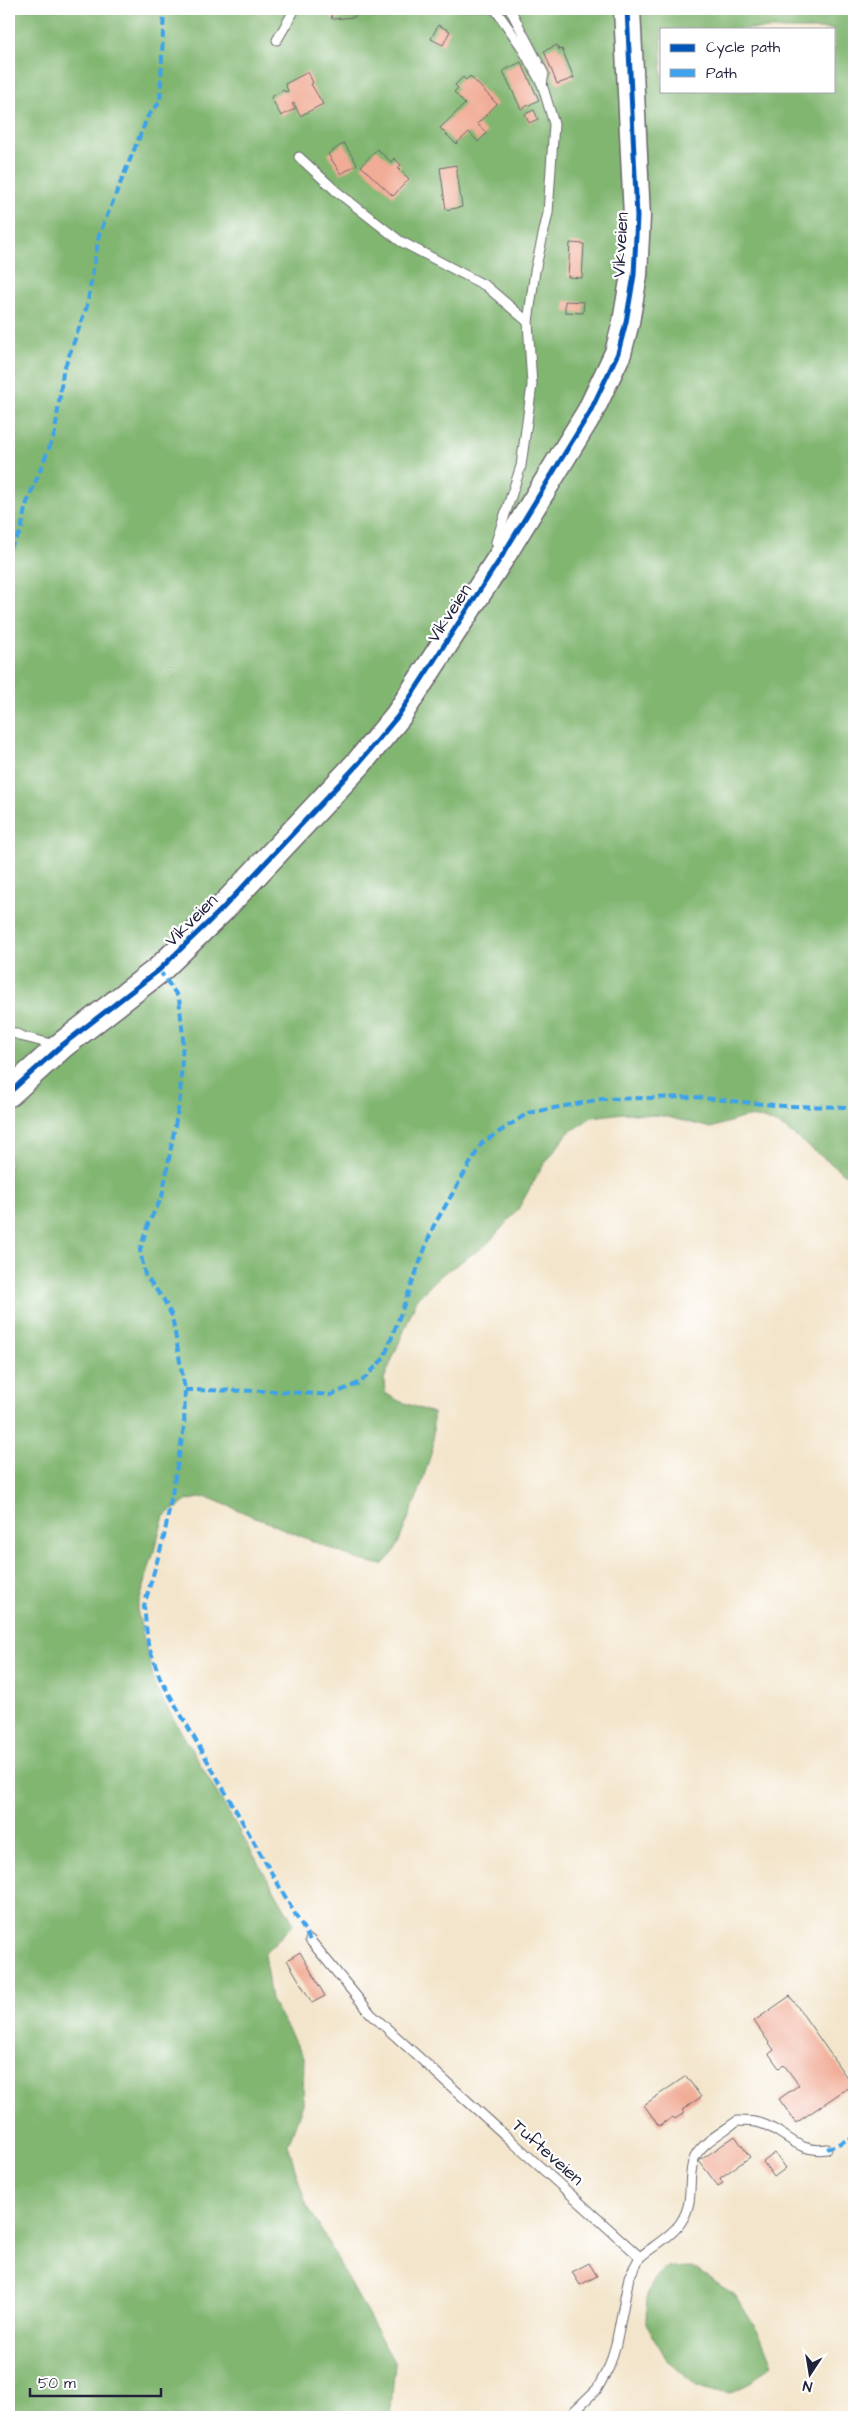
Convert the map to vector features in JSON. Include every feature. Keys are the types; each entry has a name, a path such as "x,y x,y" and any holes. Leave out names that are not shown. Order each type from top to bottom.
{"street":[{"name":"Vikveien","path":"9,1093 61,1046 159,970 222,909 359,763 398,716 502,556 590,412 618,353 626,322 634,275 636,217 627,9"}],"lane":[{"path":"277,40 295,9"},
{"path":"495,9 521,46 542,84 554,124 548,213 535,271 528,322 532,385 521,466 496,542 502,556"},
{"path":"510,9 544,74 542,84"},
{"path":"299,157 336,191 400,241 486,286 528,322"},
{"path":"9,1031 24,1038 61,1046"},
{"name":"Tufteveien","path":"310,1940 371,2014 640,2257"},
{"path":"568,2417 598,2389 608,2368 616,2344 629,2278 640,2257 680,2224 687,2211 692,2186 693,2163 699,2150 737,2121 762,2123 802,2147 815,2151 828,2150"}],"green space":[{"path":"9,9 854,9 854,1181 784,1128 765,1119 745,1117 711,1128 664,1116 623,1113 592,1117 568,1133 540,1170 517,1211 487,1244 440,1276 417,1299 384,1379 385,1393 399,1401 433,1413 433,1447 419,1492 395,1551 382,1565 356,1559 207,1497 188,1500 164,1516 137,1610 156,1689 294,1924 264,1953 271,2000 304,2057 303,2104 288,2145 305,2201 395,2364 390,2417 9,2417"},
{"path":"692,2267 735,2295 761,2337 772,2364 752,2382 730,2393 715,2392 697,2386 667,2360 646,2323 647,2295 654,2279 666,2268"}],"building":[{"path":"326,9 354,9 355,17 332,19 331,13 326,13"},
{"path":"438,25 450,31 443,45 431,39"},
{"path":"557,45 559,50 562,49 574,78 557,84 544,51"},
{"path":"521,62 539,100 521,109 503,71"},
{"path":"308,72 313,83 311,84 323,104 300,116 294,103 292,104 295,109 281,116 271,97 284,90 285,92 288,91 285,84"},
{"path":"470,76 497,104 477,124 487,133 478,142 469,132 456,144 440,128 465,104 454,92 458,88 455,85 463,77 466,80"},
{"path":"534,110 538,119 529,123 525,114"},
{"path":"344,143 357,164 341,174 328,154"},
{"path":"377,149 391,162 394,158 401,165 398,168 409,179 393,196 361,166"},
{"path":"456,165 462,207 446,210 440,168"},
{"path":"570,243 584,244 582,278 568,277"},
{"path":"565,301 584,302 583,313 565,312"},
{"path":"300,1952 325,1996 312,2003 287,1960"},
{"path":"790,1996 852,2085 796,2123 779,2099 799,2085 784,2065 779,2068 769,2054 774,2050 754,2021"},
{"path":"686,2076 701,2097 682,2110 684,2113 675,2119 673,2117 659,2126 644,2105"},
{"path":"735,2136 750,2157 720,2178 723,2183 718,2186 699,2161"},
{"path":"775,2153 786,2168 774,2177 763,2162"},
{"path":"589,2263 597,2276 580,2285 572,2272"}],"marked path":[{"path":"9,549 21,532 25,508 55,433 63,372 87,306 99,235 148,116 160,102 164,9"},
{"path":"159,970 179,998 183,1037 180,1098 162,1197 148,1224 140,1250 145,1275 164,1300 172,1316 185,1390 184,1428 164,1537 144,1606 148,1644 160,1678 310,1940"},
{"path":"185,1390 273,1391 331,1395 361,1382 384,1358 433,1227 482,1143 528,1113 602,1099 694,1097 783,1106 854,1107"},
{"path":"827,2149 854,2137"}],"cycle path":[{"path":"9,1093 61,1046 159,970 222,909 359,763 398,716 502,556 590,412 618,353 626,322 634,275 637,217 627,9"}]}
